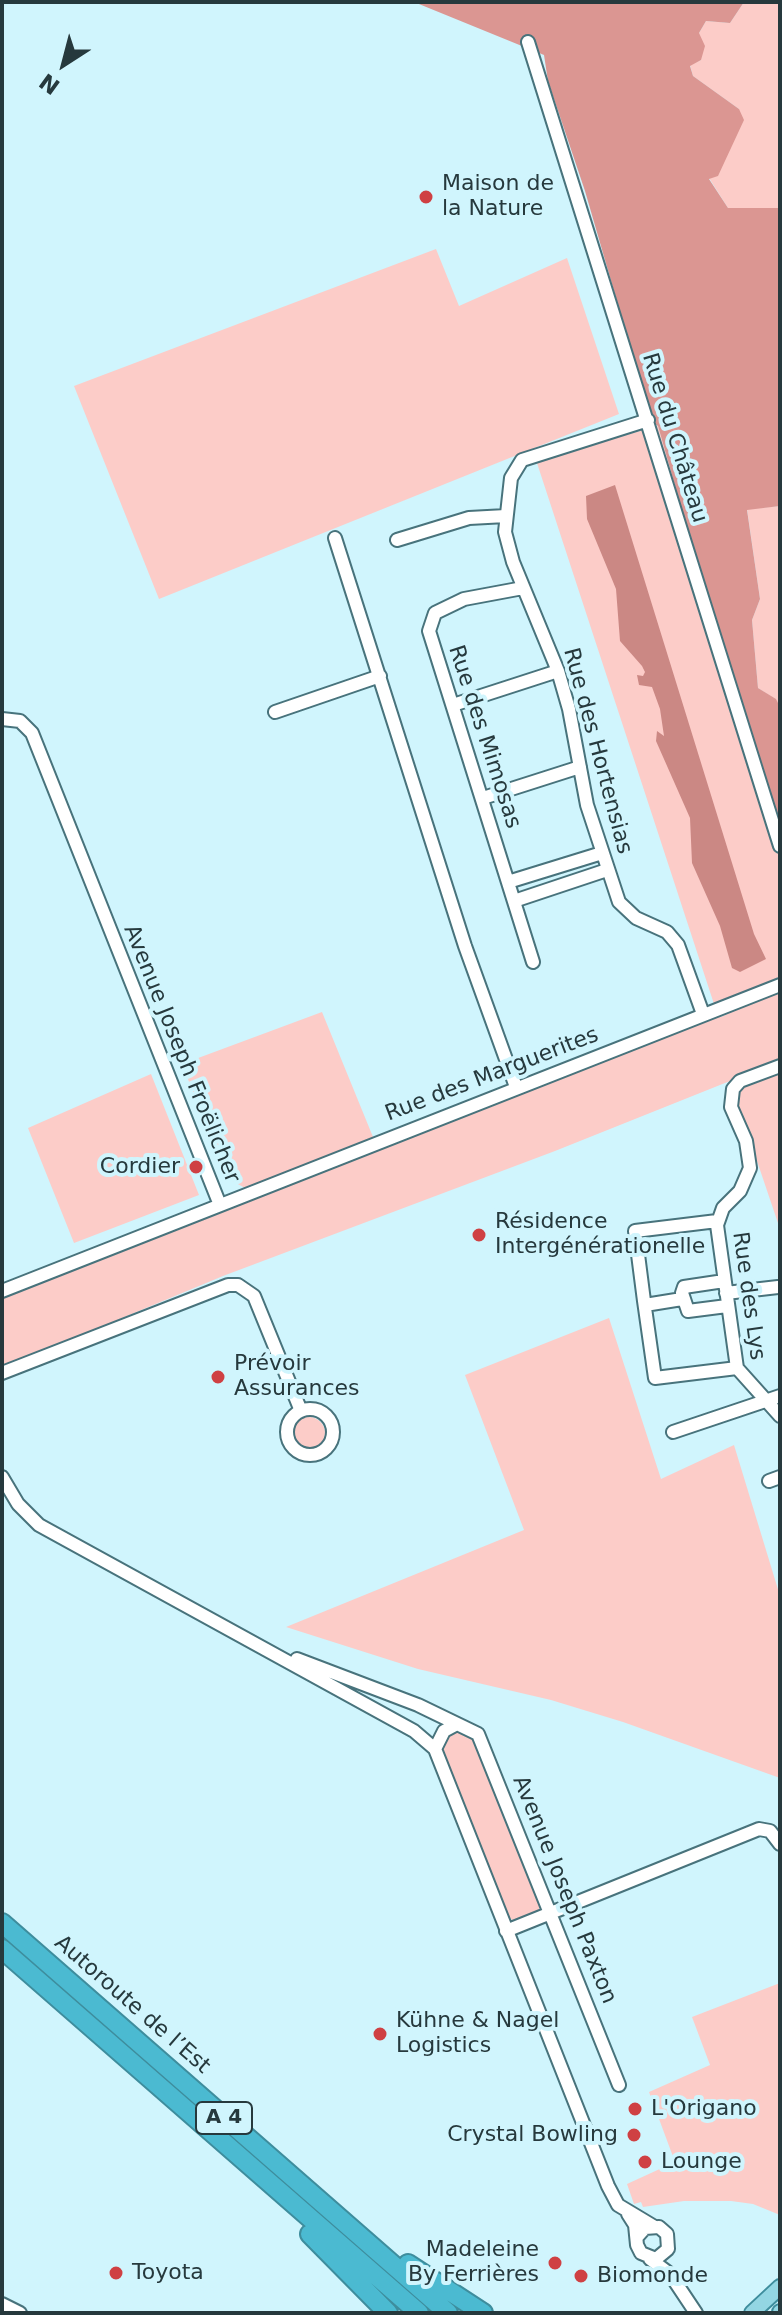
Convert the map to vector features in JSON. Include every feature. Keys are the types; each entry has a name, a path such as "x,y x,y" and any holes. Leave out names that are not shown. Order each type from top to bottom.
{"highway":[{"name":"Autoroute de l’Est","path":"2,1923 448,2313"},
{"name":"Autoroute de l’Est","path":"2,1949 419,2313"},
{"path":"281,2193 299,2223 388,2313"},
{"path":"383,2257 405,2262 483,2313"}],"main road":[{"path":"752,2313 780,2287"}],"street":[{"name":"Rue du Château","path":"528,42 780,846"},
{"name":"Rue des Hortensias","path":"648,420 522,460 511,478 506,516 509,547 558,671 587,805 619,902 627,912 667,932 678,945 703,1014"},
{"path":"397,540 469,518 506,516"},
{"path":"335,538 465,946 516,1087"},
{"name":"Rue des Mimosas","path":"523,588 464,599 432,617 429,631 533,962"},
{"path":"453,705 558,671"},
{"path":"275,712 380,676"},
{"name":"Avenue Joseph Froëlicher","path":"2,719 20,721 32,733 220,1205 2,1291"},
{"path":"483,798 580,767"},
{"path":"508,882 602,853"},
{"path":"514,901 607,870"},
{"name":"Rue des Marguerites","path":"220,1205 780,985"},
{"name":"Rue des Lys","path":"780,1066 736,1084 725,1109 746,1141 750,1168 746,1182 723,1208 717,1221 737,1368 752,1389 774,1398 780,1416"},
{"path":"717,1221 635,1231 645,1305 655,1378 737,1368"},
{"path":"2,1373 228,1285 238,1285 254,1296 301,1411"},
{"path":"725,1293 688,1311 682,1299 684,1287 725,1293 778,1287"},
{"path":"645,1305 682,1299"},
{"path":"673,1432 774,1398"},
{"name":"Avenue Joseph Paxton","path":"2,1477 18,1504 39,1525 414,1731 435,1749"},
{"name":"Avenue Joseph Paxton","path":"270,1650 472,1728 484,1742 619,2085"},
{"path":"457,1724 444,1731 435,1749 608,2186 618,2205 627,2213 667,2234 670,2274"},
{"path":"506,1931 759,1829 770,1831 780,1844"},
{"path":"627,2213 637,2237 638,2249 670,2274 694,2309 707,2313"},
{"path":"637,2237 642,2230 653,2226"},
{"path":"650,2259 661,2257 668,2249"},
{"path":"2,2304 20,2313"}],"shaded area":[{"path":"414,2 744,2 730,23 706,21 699,33 705,46 701,60 690,66 693,76 739,109 744,120 718,176 709,179 728,208 780,208 780,506 747,510 760,599 752,620 758,688 776,699 780,707 780,855 658,426 652,422 585,191 548,81 544,55"},
{"path":"744,2 780,2 780,208 728,208 709,178 739,109 693,76 690,65 701,60 699,33 706,21 730,23"},
{"path":"436,249 459,306 567,258 619,414 159,599 74,386"},
{"path":"658,426 780,855 780,979 714,1004 536,460"},
{"path":"615,485 754,934 766,959 740,972 732,968 720,926 692,863 690,818 656,741 657,731 664,736 660,709 652,687 639,685 637,675 643,676 645,672 642,666 620,641 616,589 587,519 586,496"},
{"path":"780,506 780,707 775,699 758,688 752,620 760,599 747,509"},
{"path":"780,988 780,1061 746,1074 744,1071 730,1081 555,1151 223,1276 2,1368 2,1295 718,1012 721,1017"},
{"path":"322,1012 373,1137 245,1188 227,1178 182,1064"},
{"path":"780,1070 780,1229 735,1096 737,1089"},
{"path":"151,1074 199,1195 74,1243 28,1128"},
{"path":"609,1318 661,1479 734,1445 780,1596 780,1778 623,1722 551,1700 418,1669 286,1627 524,1530 465,1375"},
{"path":"309,1417 321,1421 325,1433 321,1445 309,1449 297,1445 293,1433 297,1421"},
{"path":"454,1730 467,1730 476,1737 541,1902 538,1913 516,1922 506,1916 442,1757 445,1735"},
{"path":"780,1983 780,2215 753,2204 731,2201 684,2201 643,2207 641,2202 634,2204 627,2184 675,2162 649,2092 710,2065 692,2017"}],"place":[{"name":"Maison de la Nature","path":"426,197"},
{"name":"Cordier","path":"196,1167"},
{"name":"Résidence Intergénérationelle","path":"479,1235"},
{"name":"Prévoir Assurances","path":"218,1377"},
{"name":"Kühne & Nagel Logistics","path":"380,2034"},
{"name":"L'Origano","path":"635,2109"},
{"name":"Crystal Bowling","path":"634,2135"},
{"name":"Lounge","path":"645,2162"},
{"name":"Madeleine By Ferrières","path":"555,2263"},
{"name":"Toyota","path":"116,2273"},
{"name":"Biomonde","path":"581,2276"}]}
